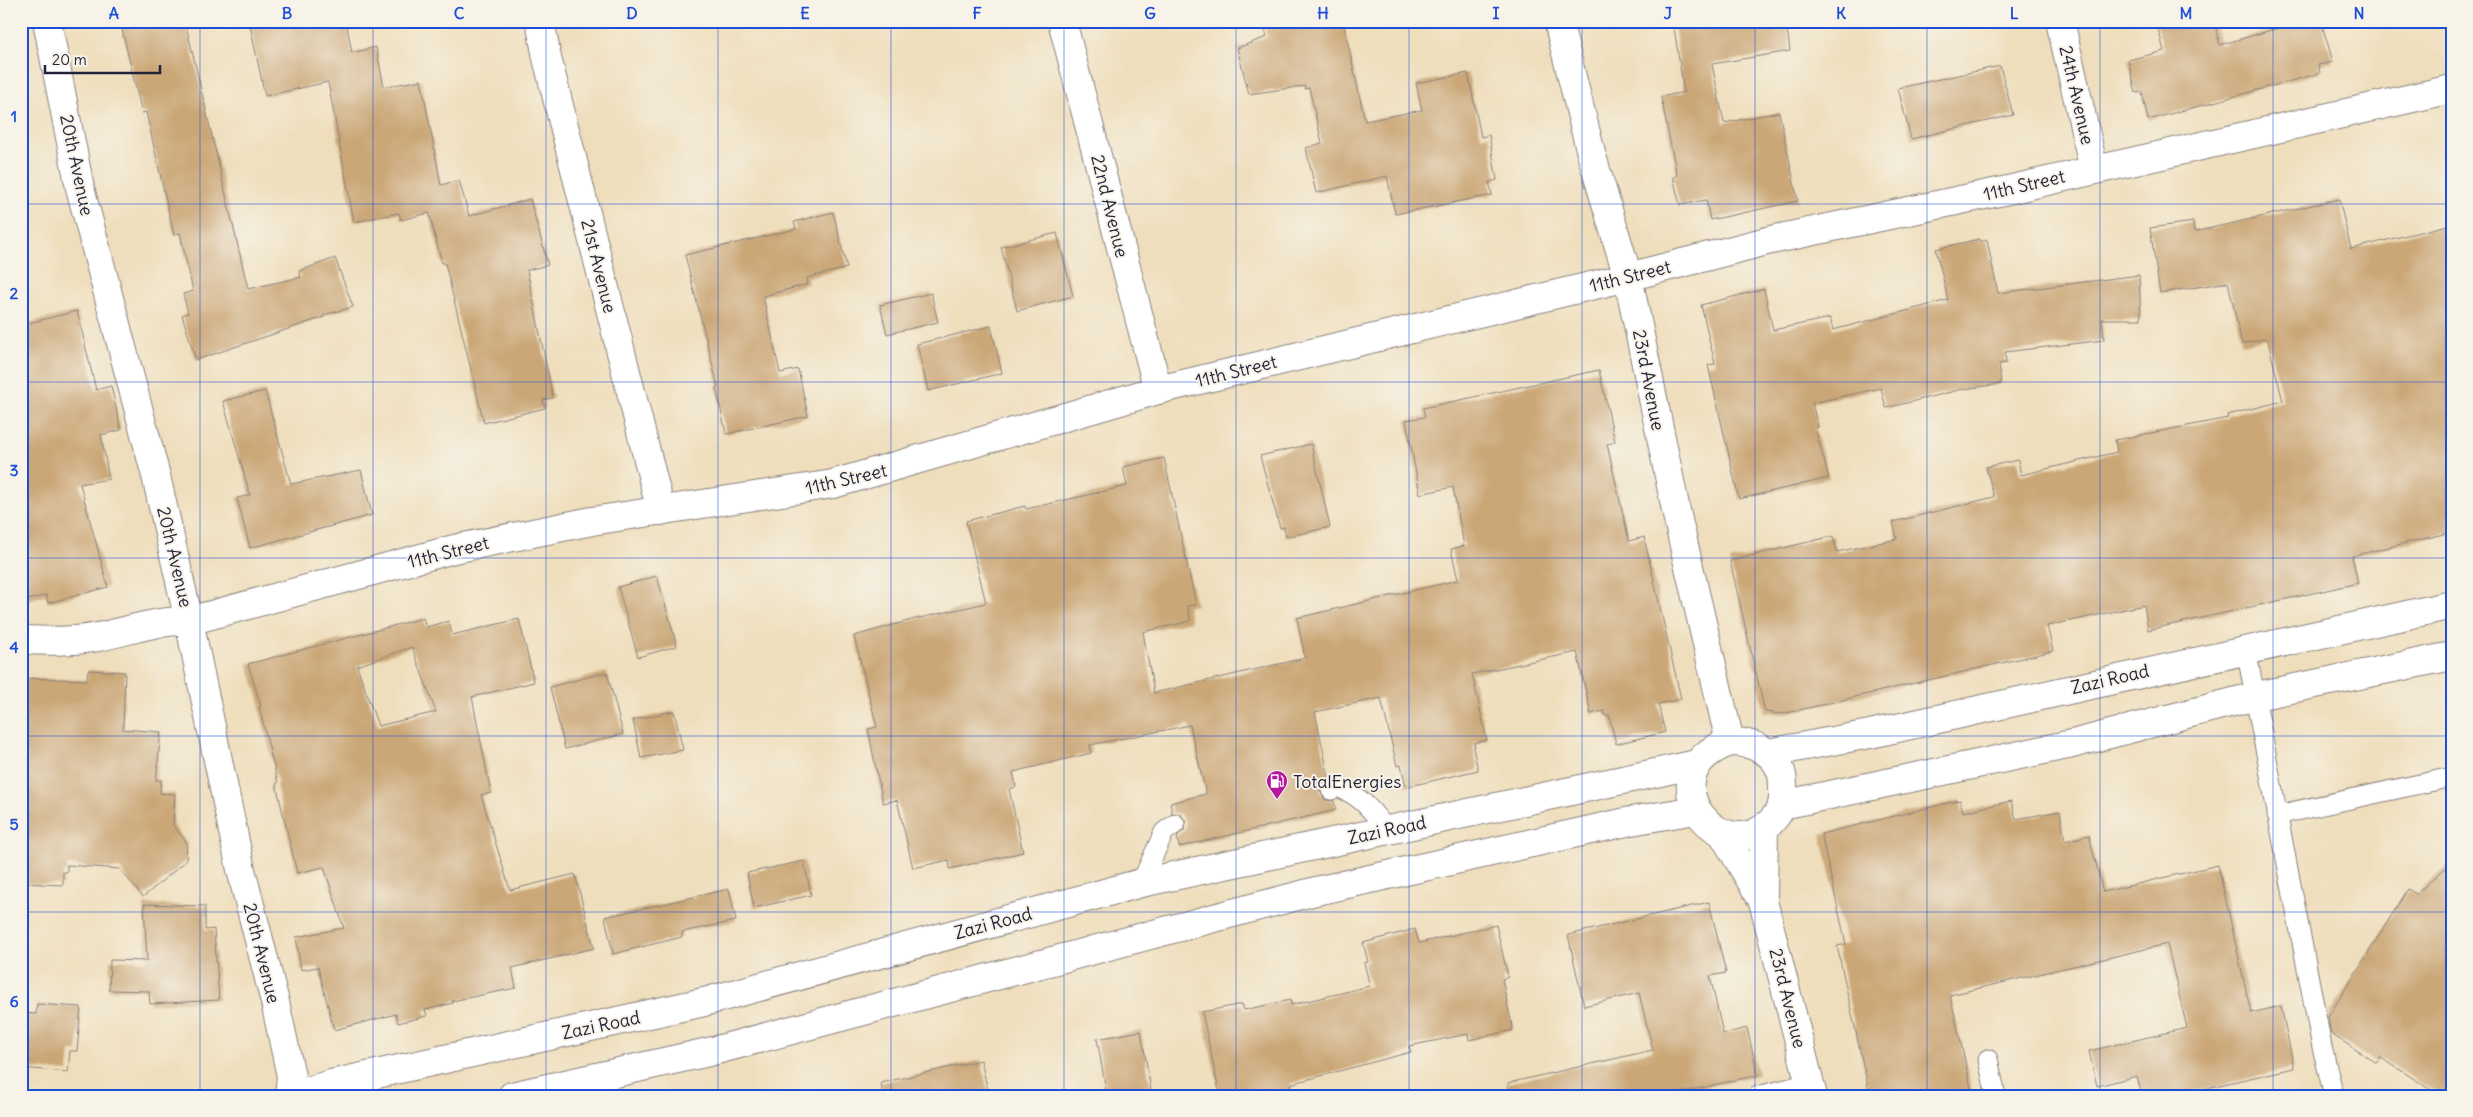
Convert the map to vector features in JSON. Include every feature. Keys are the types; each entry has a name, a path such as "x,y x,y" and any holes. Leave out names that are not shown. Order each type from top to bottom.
{"street":[{"name":"20th Avenue","path":"47,21 80,188 156,476 189,621 231,826 275,1002 291,1076 291,1096"},
{"name":"21st Avenue","path":"540,21 547,58 661,511"},
{"name":"22nd Avenue","path":"1062,21 1158,390"},
{"name":"23rd Avenue","path":"1558,21 1591,153 1628,277 1678,520 1730,742"},
{"name":"24th Avenue","path":"2060,21 2094,170"},
{"name":"11th Street","path":"21,640 64,642 98,637 167,620 189,621 454,549 592,521 833,484 1158,390 1628,277 1771,240 2094,170 2452,89"},
{"name":"Zazi Road","path":"1768,753 1870,734 2246,649 2452,605"},
{"path":"1782,805 2072,744 2256,696 2452,656"},
{"path":"1730,742 1756,746 1768,753 1775,758 1783,779 1782,805 1764,828 1751,834 1736,836 1723,834 1710,827 1696,810 1691,797 1691,785 1697,764 1712,750 1730,742"},
{"name":"Zazi Road","path":"291,1096 331,1084 704,1002 1142,883 1697,764"},
{"path":"512,1096 713,1051 1316,891 1630,821 1696,810"},
{"name":"23rd Avenue","path":"1764,828 1763,901 1812,1090"},
{"name":"23rd Avenue","path":"1723,834 1763,901"}],"lane":[{"path":"2246,649 2322,1047 2334,1096"},
{"path":"2277,815 2452,777"},
{"path":"1331,790 1336,787 1357,796 1388,830"},
{"path":"1142,883 1164,832 1175,824"},
{"path":"1988,1059 1996,1096"},
{"path":"1758,1096 1812,1090"}],"building":[{"path":"120,21 185,21 248,289 301,277 299,271 335,258 353,307 324,315 324,317 196,360 182,315 188,313 183,294 193,291 180,233 174,235 146,112 142,113"},
{"path":"249,21 346,21 352,53 376,47 384,87 421,80 441,185 459,180 469,216 530,199 548,265 527,270 553,398 543,400 545,408 484,423 445,263 442,263 429,213 401,220 399,213 354,222 328,82 265,96"},
{"path":"1263,21 1343,21 1365,121 1422,110 1416,83 1468,73 1481,137 1489,135 1497,180 1489,182 1492,195 1395,214 1387,176 1316,193 1306,148 1322,143 1309,88 1305,89 1305,86 1249,94 1237,48 1267,37"},
{"path":"1673,21 1786,21 1790,51 1712,64 1724,123 1779,112 1798,201 1710,220 1706,200 1680,205 1673,177 1677,176 1661,97 1684,92"},
{"path":"2156,21 2214,21 2220,45 2302,21 2321,21 2333,62 2318,65 2320,73 2148,120 2142,92 2136,93 2128,60 2164,51"},
{"path":"2000,66 2013,115 1911,139 1898,88"},
{"path":"2339,199 2351,249 2452,224 2452,532 2352,556 2358,583 2148,630 2144,605 2047,626 2053,651 1782,714 1765,712 1730,561 1833,536 1837,552 1897,539 1893,522 1994,497 1986,467 2018,460 2021,475 2117,452 2115,440 2228,418 2227,415 2283,401 2267,338 2242,344 2228,282 2160,293 2150,228 2193,222 2194,232"},
{"path":"833,212 847,268 807,278 808,284 763,296 780,373 798,369 808,416 726,434 716,387 718,387 685,255 796,229 794,222"},
{"path":"1057,233 1073,296 1017,311 1001,247"},
{"path":"1979,239 1980,242 1987,240 1998,293 2139,275 2141,319 2102,319 2104,340 2005,352 2006,363 1999,364 2001,384 1963,389 1886,408 1881,388 1812,403 1818,427 1815,428 1829,478 1739,499 1708,365 1715,364 1701,305 1764,289 1773,330 1830,318 1833,330 1948,300 1936,249"},
{"path":"931,293 938,322 887,334 880,305"},
{"path":"77,311 96,390 111,386 121,430 101,435 109,479 80,484 108,587 48,603 46,595 21,602 21,325"},
{"path":"991,326 1002,373 928,391 917,344"},
{"path":"1599,370 1615,442 1607,444 1629,541 1644,537 1681,699 1658,704 1665,732 1616,744 1609,715 1605,716 1604,711 1591,714 1577,652 1472,674 1487,740 1474,743 1475,747 1473,748 1478,770 1406,787 1401,765 1397,766 1381,698 1315,712 1329,778 1321,784 1320,791 1325,800 1334,801 1336,810 1179,847 1177,836 1185,829 1186,822 1180,814 1172,813 1170,803 1206,794 1190,725 1090,745 1091,753 1013,772 1016,787 1009,789 1023,852 950,869 949,860 913,868 897,800 883,803 868,729 877,727 854,636 915,619 986,603 966,521 1025,506 1026,509 1127,486 1123,467 1164,458 1196,605 1187,606 1191,621 1143,632 1154,693 1305,658 1297,618 1458,580 1451,549 1464,546 1453,487 1420,494 1406,420 1425,417 1423,408"},
{"path":"265,391 291,484 361,470 372,515 250,548 237,498 250,495 223,401"},
{"path":"1311,444 1330,527 1286,537 1284,527 1280,528 1260,456"},
{"path":"657,576 677,646 638,657 618,587"},
{"path":"423,618 426,627 449,621 452,635 519,619 534,682 472,697 491,793 481,795 510,890 575,874 594,948 512,968 516,988 452,1001 453,1003 425,1010 427,1016 398,1023 396,1014 334,1030 318,967 301,970 296,937 344,928 324,867 297,873 276,784 278,783 259,707 261,706 248,664","holes":["412,647 436,712 378,726 357,666"]},
{"path":"88,670 125,672 123,729 161,732 156,780 161,780 160,793 175,794 173,825 187,843 186,861 143,897 120,869 67,865 67,872 63,872 63,885 21,883 21,678 87,680"},
{"path":"607,672 623,734 565,749 550,687"},
{"path":"674,711 683,750 641,758 633,720"},
{"path":"1960,800 1963,812 2011,801 2016,819 2060,811 2065,841 2089,835 2103,892 2218,865 2251,1013 2281,1006 2294,1068 2171,1096 2142,1096 2137,1076 2097,1086 2089,1051 2187,1028 2167,944 1950,995 1973,1096 1870,1096 1837,946 1846,944 1821,834"},
{"path":"804,861 811,895 754,908 747,873"},
{"path":"2452,862 2452,1096 2441,1096 2380,1057 2377,1063 2331,1034 2328,1017 2408,889 2416,894"},
{"path":"729,889 736,921 682,932 682,937 613,954 605,917"},
{"path":"1709,902 1726,973 1710,976 1723,1034 1747,1028 1758,1075 1666,1096 1510,1096 1508,1083 1653,1050 1639,993 1584,1006 1568,935"},
{"path":"144,904 205,906 205,930 214,929 219,1000 150,1004 149,991 109,990 110,960 147,961"},
{"path":"1496,925 1508,977 1502,979 1513,1030 1469,1040 1468,1034 1409,1046 1411,1052 1290,1084 1293,1096 1220,1096 1202,1012 1242,1004 1244,1010 1290,1000 1291,1005 1370,986 1364,963 1368,962 1363,943 1415,929 1419,943"},
{"path":"37,1004 81,1007 77,1051 70,1051 68,1072 21,1068 21,1013 36,1014"},
{"path":"1141,1031 1152,1096 1107,1096 1097,1039"},
{"path":"981,1060 989,1096 883,1096 881,1083"}],"place":[{"name":"TotalEnergies","path":"1277,800"}]}
